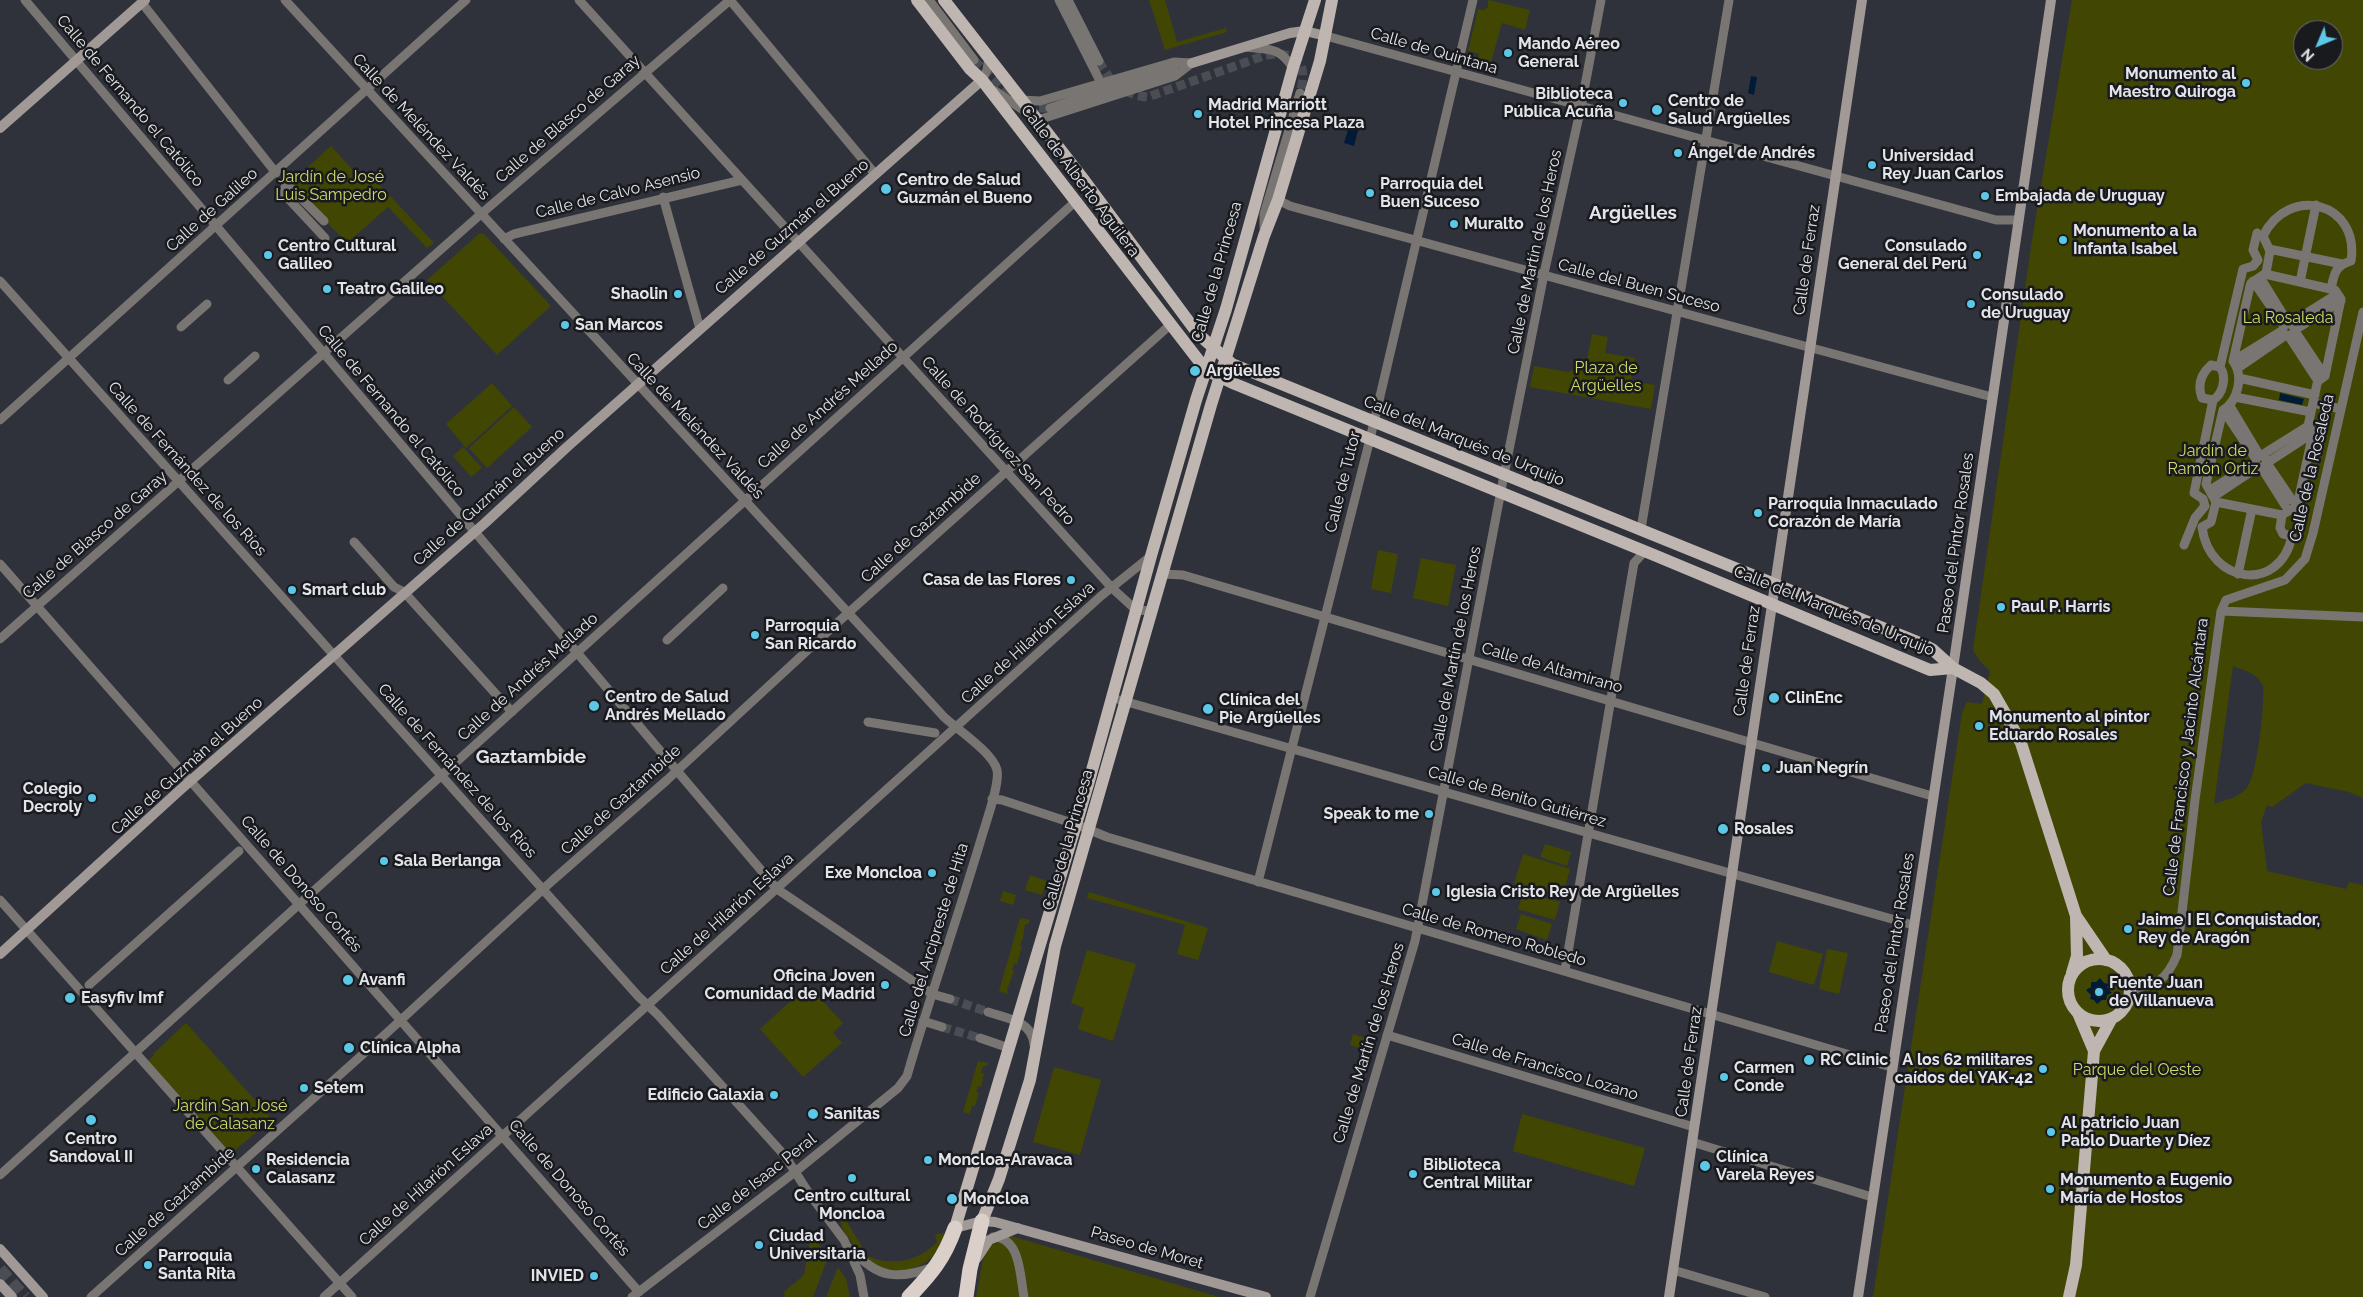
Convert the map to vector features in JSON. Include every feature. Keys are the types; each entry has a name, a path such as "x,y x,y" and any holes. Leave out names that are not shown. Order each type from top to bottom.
{"highway":[{"path":"966,1297 970,1269 982,1221"},
{"name":"Calle de la Princesa","path":"909,1297 938,1265 948,1249 955,1228"}],"main road":[{"name":"Calle de Alberto Aguilera","path":"917,0 970,69 982,80 1206,370 1220,378"},
{"name":"Calle de Alberto Aguilera","path":"944,0 1023,100 1195,330 1213,350 1226,360"},
{"name":"Calle de la Princesa","path":"955,1228 1112,699 1151,556 1213,350 1314,0"},
{"name":"Calle de la Princesa","path":"982,1221 999,1179 1030,1080 1055,946 1220,378 1264,236 1278,200 1326,36 1332,0"},
{"name":"Calle de Ferraz","path":"1669,1297 1834,176 1862,0"},
{"name":"Paseo del Pintor Rosales","path":"1858,1297 1891,1067 1953,668 2050,0"},
{"path":"0,128 143,2"},
{"path":"1192,63 1290,33 1305,31"},
{"name":"Calle de Quintana","path":"1305,31 1326,36"},
{"name":"Calle de Guzmán el Bueno","path":"0,954 190,781 334,656 982,80"},
{"name":"Calle del Marqués de Urquijo","path":"1226,360 1247,371 1920,643 1932,649 1953,668"},
{"name":"Calle del Marqués de Urquijo","path":"1220,378 1645,551 1930,670 1953,668"},
{"path":"1953,668 1994,694 2021,743 2076,916 2106,960 2123,971 2128,980 2130,990 2125,1007 2112,1018 2094,1051 2076,1265 2069,1297"},
{"path":"2076,916 2076,956 2068,985 2068,995 2094,1051"},
{"path":"2071,975 2077,967 2086,961 2106,960"},
{"path":"2078,1013 2094,1020 2112,1018"},
{"path":"955,1228 982,1221"},
{"name":"Paseo de Moret","path":"982,1221 1019,1228 1266,1297"},
{"path":"970,1269 985,1245 993,1237 1019,1228"},
{"path":"0,1249 43,1297"},
{"path":"0,1284 12,1297"}],"street":[{"name":"Calle de Fernando el Católico","path":"25,0 778,889 932,994 950,999"},
{"name":"Calle de Meléndez Valdés","path":"284,0 848,613 956,728 985,752 995,763 998,772 992,799"},
{"name":"Calle de Galileo","path":"0,420 466,0"},
{"name":"Calle de Rodríguez San Pedro","path":"579,0 1006,472 1112,588 1136,610"},
{"name":"Calle de Blasco de Garay","path":"0,639 481,214 730,0"},
{"path":"730,0 875,174"},
{"path":"929,0 974,60"},
{"path":"1059,0 1101,83"},
{"path":"1068,0 1099,61"},
{"name":"Calle de Tutor","path":"1258,882 1370,439 1473,0"},
{"name":"Calle de Martín de los Heros","path":"1310,1297 1418,929 1504,475 1544,275 1581,107 1600,0"},
{"path":"1641,529 1729,0"},
{"path":"143,2 276,173"},
{"name":"Calle de Quintana","path":"1326,36 1996,220 2018,220"},
{"path":"1245,47 1277,50 1288,60 1293,68"},
{"path":"989,57 987,70 982,80 1003,97 1038,120 1175,76 1192,63"},
{"path":"1003,97 1040,101 1174,62 1192,63"},
{"path":"1050,108 1192,63"},
{"name":"Calle de la Princesa","path":"1264,236 1264,214 1300,93"},
{"name":"Calle de Calvo Asensio","path":"504,239 514,234 663,197 742,180"},
{"path":"324,221 290,187 286,188 283,193 326,238"},
{"path":"663,197 700,329"},
{"name":"Calle del Buen Suceso","path":"1278,200 1290,206 1992,397"},
{"name":"Calle de Andrés Mellado","path":"0,1175 1076,201"},
{"path":"2300,282 2316,205"},
{"path":"2213,496 2252,509 2282,515 2297,506 2313,403 2321,378 2336,295 2335,270 2350,260 2352,246 2343,222 2334,214 2316,205 2296,206 2275,218 2263,236 2269,249 2259,277 2249,288 2236,364 2239,378 2235,396 2226,408 2206,484 2213,496 2212,522 2202,527 2207,546 2221,565 2238,574 2252,575 2264,572 2276,566 2285,556 2292,536 2284,534 2280,528 2282,515"},
{"path":"2184,545 2195,518 2205,506 2204,498 2194,493 2213,400 2220,393 2224,376 2220,367 2243,269 2253,266 2258,260 2253,250 2258,233"},
{"path":"2269,249 2342,264"},
{"path":"2259,277 2300,282 2336,295"},
{"path":"2259,277 2289,330 2297,334 2321,378"},
{"name":"Calle de Fernández de los Ríos","path":"0,281 68,360 647,1006 658,1015 785,1156 844,1240 860,1275 864,1297"},
{"path":"2236,364 2289,330 2294,321 2336,295"},
{"path":"181,327 207,304"},
{"name":"Calle de la Rosaleda","path":"2221,611 2226,600 2285,580 2305,559 2313,533 2363,312"},
{"name":"Calle de Gaztambide","path":"91,1297 678,770 848,613 1170,325"},
{"path":"228,380 255,356"},
{"path":"2213,400 2202,398 2200,390 2201,381 2203,372 2211,365 2220,367"},
{"path":"2239,378 2313,403 2341,409"},
{"path":"2235,396 2313,403"},
{"path":"2226,408 2261,462 2269,466 2288,503"},
{"path":"2213,496 2261,462 2270,461 2310,430"},
{"path":"2238,574 2252,509"},
{"path":"354,542 394,587 404,592 512,712"},
{"path":"1565,970 1634,563 1645,551"},
{"name":"Calle de Hilarión Eslava","path":"324,1297 1112,588 1151,556"},
{"name":"Calle de Donoso Cortés","path":"0,564 503,1136 636,1294"},
{"name":"Calle de Altamirano","path":"1163,574 1182,574 1932,796"},
{"path":"667,640 723,588"},
{"path":"1136,610 1152,611"},
{"name":"Calle de Francisco y Jacinto Alcántara","path":"2130,990 2155,985 2163,980 2171,970 2177,955 2195,800 2221,611 2363,617"},
{"name":"Calle de Benito Gutiérrez","path":"1112,699 1127,701 1913,926"},
{"path":"868,722 935,733"},
{"path":"992,799 1002,800 1090,829"},
{"name":"Calle del Arcipreste de Hita","path":"898,1088 907,1076 923,1020 970,877 992,799"},
{"name":"Calle de Romero Robledo","path":"1090,829 1107,837 1258,882 1565,970 1891,1067"},
{"name":"Calle de Donoso Cortés","path":"90,985 239,851"},
{"path":"0,900 352,1297"},
{"path":"988,1012 1017,1021"},
{"path":"923,1020 942,1027"},
{"name":"Calle de la Princesa","path":"1017,1021 1026,1026 1033,1036 1034,1048 1028,1076 1030,1080"},
{"name":"Calle de Francisco Lozano","path":"1387,1036 1694,1127"},
{"path":"980,1038 1009,1048"},
{"name":"Calle de Isaac Peral","path":"636,1294 795,1172 898,1088"},
{"path":"1692,1142 1872,1197"},
{"path":"993,1237 1006,1240 1013,1246 1024,1297"},
{"path":"844,1240 866,1264 888,1274 911,1274 938,1265"},
{"path":"1673,1270 1765,1297"}],"green space":[{"path":"1149,0 1165,0 1177,42 1226,28 1227,32 1165,50"},
{"path":"1488,0 1530,10 1525,30 1502,23 1490,66 1477,63 1479,54 1468,51 1478,9 1483,10 1488,7"},
{"name":"Parque del Oeste","path":"2072,0 2363,0 2363,798 2349,792 2306,783 2272,807 2267,805 2261,822 2267,871 2346,889 2349,882 2363,885 2363,1297 1873,1297 1962,713 1967,702 1982,704 1990,671 1979,660 1973,650 2032,240","holes":["2233,666 2247,671 2258,678 2263,686 2263,708 2254,771 2250,782 2243,792 2235,797 2214,804"]},
{"name":"Jardín de José Luis Sampedro","path":"331,146 361,179 368,172 434,243 427,248 388,207 347,243 289,184"},
{"path":"480,233 484,234 551,306 497,355 427,280"},
{"name":"Plaza de Argüelles","path":"1592,334 1608,337 1605,353 1635,358 1631,381 1655,385 1651,409 1530,387 1534,366 1568,372 1586,366"},
{"path":"492,383 512,406 466,448 446,424"},
{"path":"514,407 532,427 487,468 469,448"},
{"path":"463,447 482,468 471,477 453,456"},
{"path":"1378,550 1398,554 1391,593 1371,589"},
{"path":"1421,558 1456,565 1448,606 1413,598"},
{"path":"1545,844 1571,852 1567,866 1540,857"},
{"path":"1523,854 1570,869 1562,899 1514,884"},
{"path":"1030,875 1047,881 1042,895 1025,890"},
{"path":"1003,891 1016,895 1013,905 1000,901"},
{"path":"1524,891 1560,902 1555,920 1518,909"},
{"path":"1089,892 1208,928 1198,960 1177,954 1185,925 1087,898"},
{"path":"1521,914 1552,924 1547,940 1516,929"},
{"path":"1020,918 1030,920 1028,924 1025,924 1020,945 1022,946 1017,964 1014,963 1012,970 1014,971 1007,994 999,991"},
{"path":"1777,941 1823,954 1814,985 1769,972"},
{"path":"1827,949 1848,953 1839,994 1819,989"},
{"path":"1087,950 1136,964 1113,1041 1078,1029 1084,1008 1071,1003"},
{"path":"808,985 843,1023 833,1033 842,1043 803,1077 760,1029"},
{"name":"Jardín San José de Calasanz","path":"186,1023 272,1119 228,1156 145,1063"},
{"path":"1353,1034 1376,1041 1372,1052 1350,1045"},
{"path":"978,1061 988,1063 987,1066 983,1066 981,1073 984,1074 981,1087 978,1086 976,1092 979,1093 970,1114 963,1112"},
{"path":"1054,1067 1101,1080 1080,1155 1033,1142"},
{"path":"1522,1114 1645,1148 1634,1186 1513,1151"},
{"path":"845,1219 868,1256 886,1261 914,1258 930,1249 937,1242 935,1234 946,1233 942,1244 928,1261 908,1270 897,1271 875,1265 865,1257 846,1235 841,1223 841,1220"},
{"path":"811,1234 828,1257 813,1297 785,1297 784,1292 804,1275"},
{"path":"1011,1236 1219,1297 976,1297 984,1254 988,1246"},
{"path":"838,1267 846,1279 850,1297 826,1297"}],"water":[{"path":"1751,76 1757,77 1754,95 1748,93"},
{"path":"1351,120 1360,123 1354,146 1344,143"},
{"path":"2280,393 2304,399 2302,405 2279,400"},
{"name":"Fuente Juan de Villanueva","path":"2100,978 2104,983 2108,984 2107,988 2112,993 2107,995 2106,1000 2102,1000 2097,1004 2094,1000 2090,999 2091,995 2086,990 2091,987 2091,982 2096,982"}],"tunnel":[{"path":"1099,61 1118,86 1139,96 1148,97 1266,55 1286,55 1293,57 1301,66 1303,73 1300,93"},
{"path":"974,60 1014,100"},
{"path":"1026,105 1037,108 1050,108"},
{"path":"950,999 988,1012"},
{"path":"942,1027 980,1038"},
{"path":"0,1269 25,1297"}],"place":[{"name":"Mando Aéreo General","path":"1508,53"},
{"name":"Monumento al Maestro Quiroga","path":"2246,83"},
{"name":"Biblioteca Pública Acuña","path":"1623,103"},
{"name":"Centro de Salud Argüelles","path":"1657,110"},
{"name":"Madrid Marriott Hotel Princesa Plaza","path":"1198,114"},
{"name":"Ángel de Andrés","path":"1678,153"},
{"name":"Universidad Rey Juan Carlos","path":"1872,165"},
{"name":"Centro de Salud Guzmán el Bueno","path":"886,189"},
{"name":"Parroquia del Buen Suceso","path":"1370,193"},
{"name":"Embajada de Uruguay","path":"1985,196"},
{"name":"Muralto","path":"1454,224"},
{"name":"Monumento a la Infanta Isabel","path":"2063,240"},
{"name":"Centro Cultural Galileo","path":"268,255"},
{"name":"Consulado General del Perú","path":"1977,255"},
{"name":"Teatro Galileo","path":"327,289"},
{"name":"Shaolin","path":"678,294"},
{"name":"Consulado de Uruguay","path":"1971,304"},
{"name":"San Marcos","path":"565,325"},
{"name":"Argüelles","path":"1195,371"},
{"name":"Parroquia Inmaculado Corazón de María","path":"1758,513"},
{"name":"Casa de las Flores","path":"1071,580"},
{"name":"Smart club","path":"292,590"},
{"name":"Paul P. Harris","path":"2001,607"},
{"name":"Parroquia San Ricardo","path":"755,635"},
{"name":"ClinEnc","path":"1774,698"},
{"name":"Centro de Salud Andrés Mellado","path":"594,706"},
{"name":"Clínica del Pie Argüelles","path":"1208,709"},
{"name":"Monumento al pintor Eduardo Rosales","path":"1979,726"},
{"name":"Juan Negrín","path":"1766,768"},
{"name":"Colegio Decroly","path":"92,798"},
{"name":"Speak to me","path":"1429,814"},
{"name":"Rosales","path":"1723,829"},
{"name":"Sala Berlanga","path":"384,861"},
{"name":"Exe Moncloa","path":"932,873"},
{"name":"Iglesia Cristo Rey de Argüelles","path":"1436,892"},
{"name":"Jaime I El Conquistador, Rey de Aragón","path":"2128,929"},
{"name":"Avanfi","path":"348,980"},
{"name":"Oficina Joven Comunidad de Madrid","path":"885,985"},
{"name":"Fuente Juan de Villanueva","path":"2099,992"},
{"name":"Easyfiv Imf","path":"70,998"},
{"name":"Clínica Alpha","path":"349,1048"},
{"name":"RC Clinic","path":"1809,1060"},
{"name":"A los 62 militares caídos del YAK-42","path":"2043,1069"},
{"name":"Carmen Conde","path":"1724,1077"},
{"name":"Setem","path":"304,1088"},
{"name":"Edificio Galaxia","path":"774,1095"},
{"name":"Sanitas","path":"813,1114"},
{"name":"Centro Sandoval II","path":"91,1120"},
{"name":"Al patricio Juan Pablo Duarte y Díez","path":"2051,1132"},
{"name":"Moncloa-Aravaca","path":"928,1160"},
{"name":"Clínica Varela Reyes","path":"1705,1166"},
{"name":"Residencia Calasanz","path":"256,1169"},
{"name":"Biblioteca Central Militar","path":"1413,1174"},
{"name":"Centro cultural Moncloa","path":"852,1178"},
{"name":"Monumento a Eugenio María de Hostos","path":"2050,1189"},
{"name":"Moncloa","path":"952,1199"},
{"name":"Ciudad Universitaria","path":"759,1245"},
{"name":"Parroquia Santa Rita","path":"148,1265"},
{"name":"INVIED","path":"594,1276"}],"district":[{"name":"Argüelles","path":"1633,213"},
{"name":"Gaztambide","path":"531,757"}],"park label":[{"name":"La Rosaleda","path":"2288,318"},
{"name":"Jardín de Ramón Ortiz","path":"2213,460"}]}
